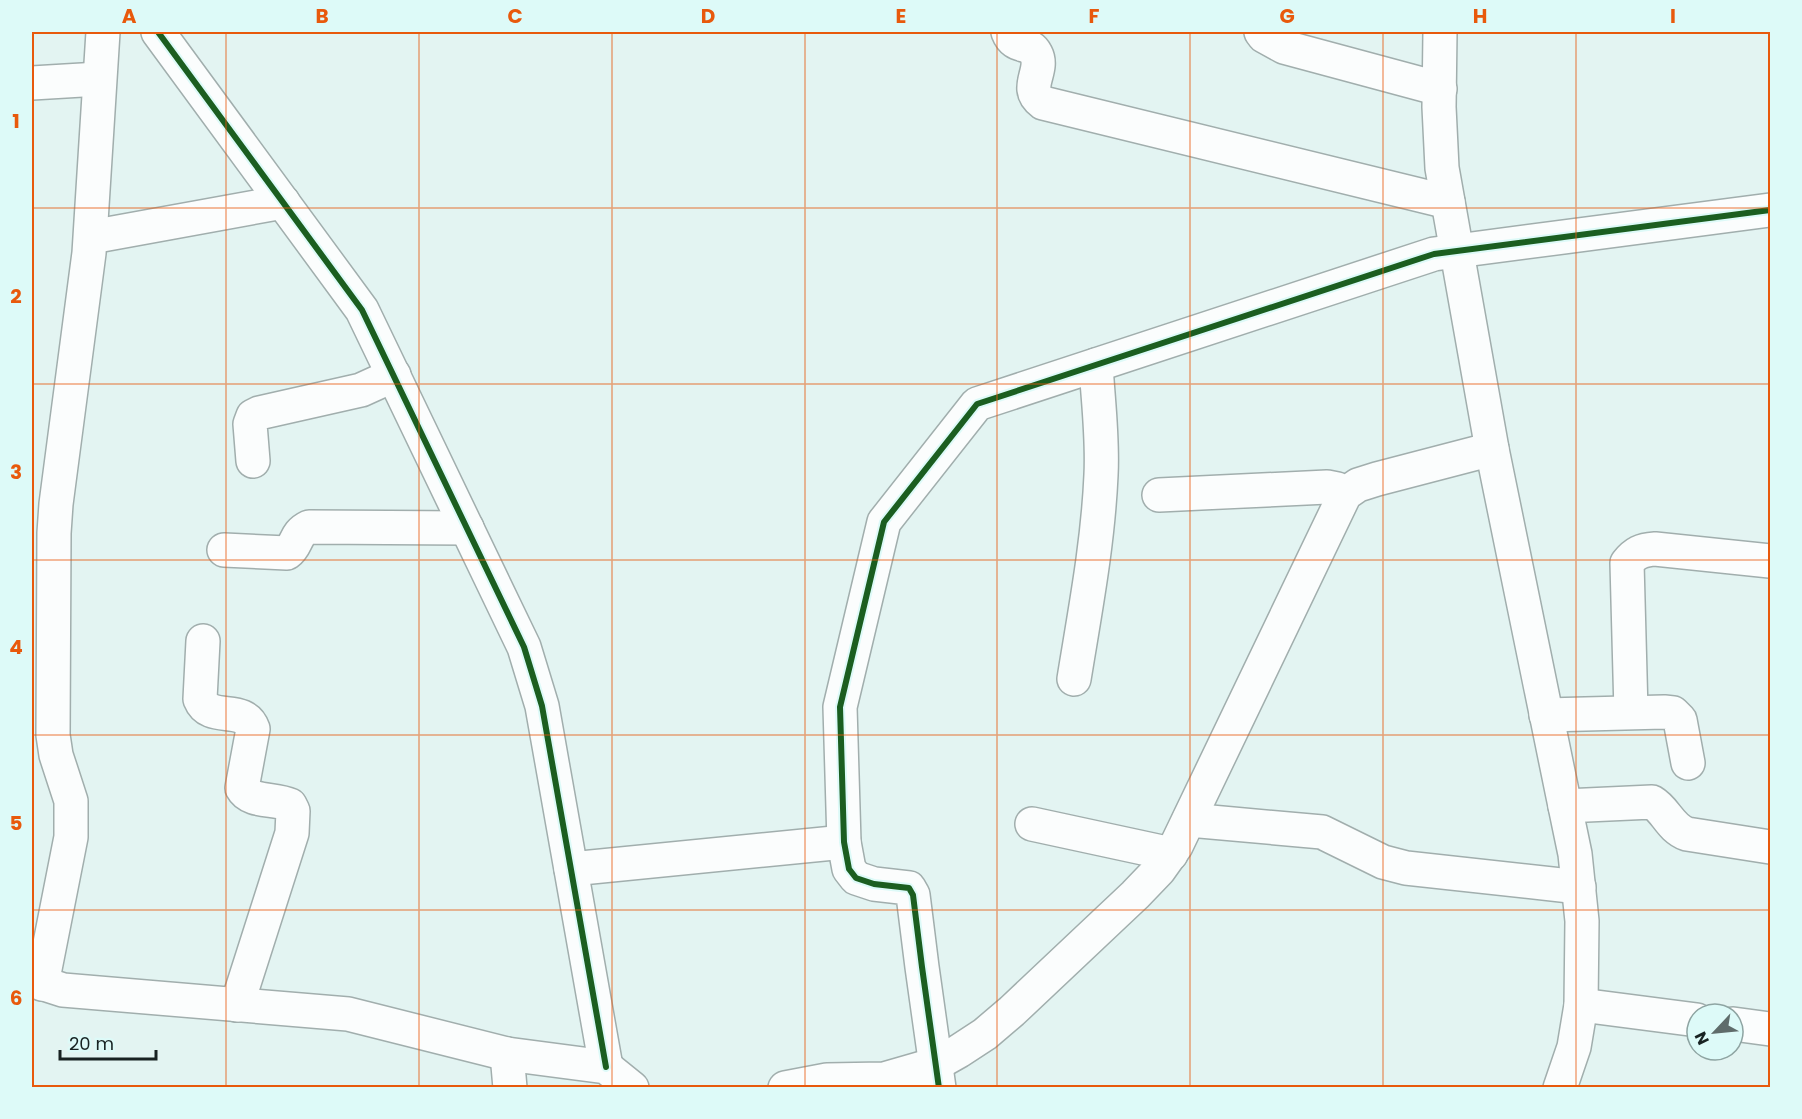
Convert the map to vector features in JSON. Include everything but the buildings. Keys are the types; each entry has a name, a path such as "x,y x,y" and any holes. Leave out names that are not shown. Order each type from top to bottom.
{"street":[{"path":"103,32 91,237 44,503 54,533 53,735 56,755 71,801 71,837 37,982 63,990 348,1014 507,1054 606,1067 632,1088"},
{"path":"158,32 362,310 524,647 542,706 606,1067"},
{"path":"1008,32 1016,43 1031,47 1037,55 1034,90 1036,98 1043,103 1448,202"},
{"path":"1261,32 1284,47 1440,88"},
{"path":"1440,32 1442,168 1492,449 1575,854 1579,886 1582,921 1581,1005 1574,1047 1560,1088"},
{"path":"32,83 99,79"},
{"path":"91,237 283,202"},
{"path":"937,1076 914,896 909,888 874,884 856,878 849,869 844,842 840,706 884,522 977,404 1434,254 1769,208"},
{"path":"1074,679 1095,548 1100,496 1096,365"},
{"path":"253,461 250,424 253,416 361,390 394,375"},
{"path":"785,1088 827,1080 937,1076 1012,1011 1135,895 1160,870 1171,854 1345,494 1358,485 1377,479 1492,449"},
{"path":"1159,495 1327,487 1345,494"},
{"path":"224,550 287,553 293,548 298,534 309,527 467,528"},
{"path":"1631,712 1627,563 1634,555 1642,550 1654,549 1770,561"},
{"path":"203,641 200,699 203,705 208,711 245,717 250,721 253,729 242,788 245,794 250,797 283,802 290,805 293,811 292,833 237,1005"},
{"path":"1546,715 1673,713 1680,720 1688,763"},
{"path":"1565,806 1652,801 1660,806 1667,819 1678,831 1770,847"},
{"path":"1189,820 1322,832 1383,862 1406,868 1579,886"},
{"path":"1032,824 1171,854"},
{"path":"571,869 844,842"},
{"path":"1581,1005 1685,1018"},
{"path":"1745,1026 1770,1029"},
{"path":"507,1054 510,1088"}],"cycle path":[{"path":"158,32 362,310 524,647 542,706 606,1067"},
{"path":"939,1088 913,895 909,888 874,884 856,878 849,869 844,842 840,707 884,522 977,404 1434,254 1770,210"}]}
